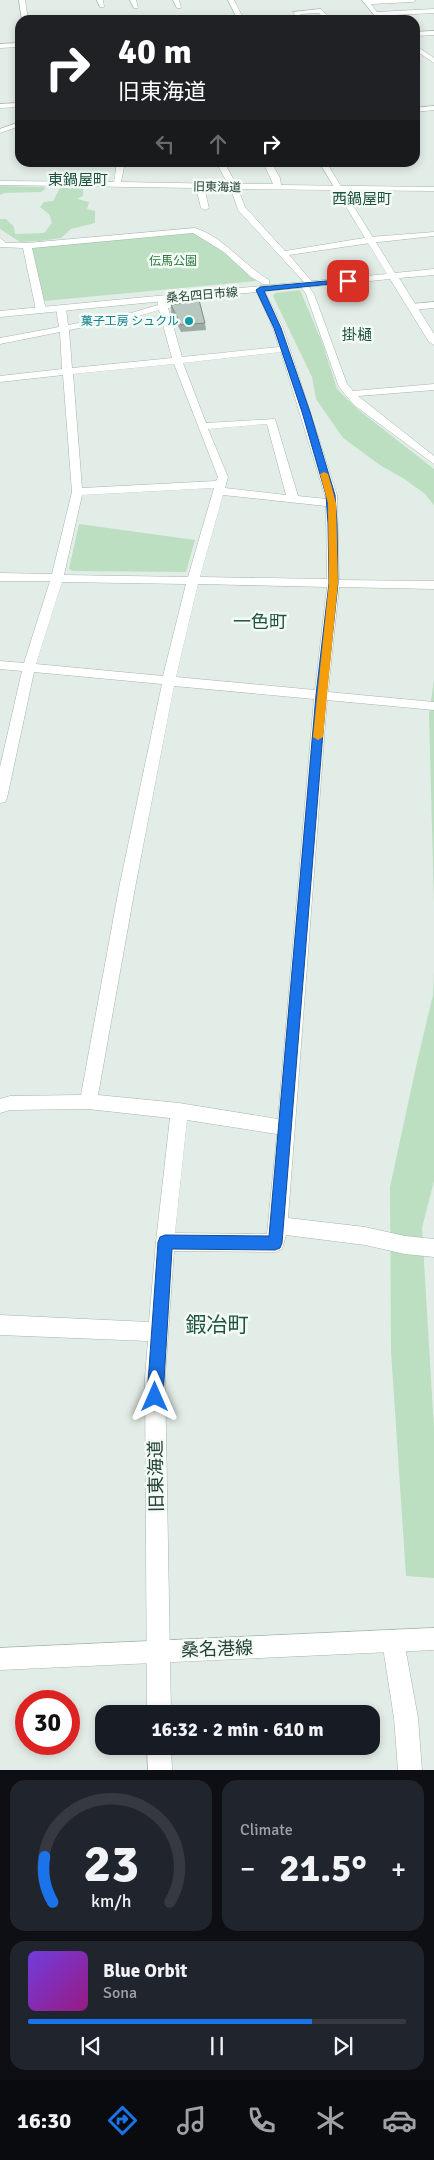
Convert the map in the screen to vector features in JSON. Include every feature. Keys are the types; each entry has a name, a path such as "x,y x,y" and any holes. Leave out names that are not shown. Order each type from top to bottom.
{"street":[{"path":"22,0 24,15"},
{"path":"133,0 136,8"},
{"path":"176,0 179,7"},
{"path":"231,0 238,15"},
{"path":"366,1 413,0"},
{"path":"366,1 375,14 434,11"},
{"path":"298,15 296,12 321,11 324,15"},
{"path":"420,34 434,33"},
{"path":"0,46 15,44"},
{"path":"420,51 434,61"},
{"path":"424,62 434,61"},
{"path":"0,106 15,105"},
{"path":"420,109 434,108"},
{"path":"0,131 15,126"},
{"path":"117,185 120,167"},
{"path":"223,167 234,187 241,208 307,284 342,385 350,394 434,461"},
{"path":"270,167 276,178 278,188"},
{"path":"325,167 433,338"},
{"name":"旧東海道","path":"0,182 55,180 117,185 434,189"},
{"path":"199,186 204,208"},
{"path":"0,241 3,245 27,246 196,230 227,250 263,286 306,412 332,503 333,583 321,695 275,1243 165,1242"},
{"path":"282,254 370,240 434,234"},
{"path":"0,250 12,246"},
{"path":"27,246 41,310"},
{"name":"桑名四日市線","path":"0,314 162,302 263,286 394,277 434,272"},
{"path":"0,341 132,315 162,302 178,361 223,476 169,680 127,888 88,1102"},
{"path":"412,307 434,305"},
{"path":"0,798 29,667 57,578 77,492 61,308"},
{"path":"0,379 285,349"},
{"path":"350,394 434,387"},
{"path":"202,426 271,421 293,499"},
{"path":"77,492 220,487 293,499 332,503"},
{"path":"0,577 434,585"},
{"path":"0,665 434,706"},
{"path":"0,1106 10,1103 88,1102 179,1111 286,1128"},
{"name":"旧東海道","path":"159,1705 155,1377 165,1242 179,1111"},
{"path":"278,1224 434,1246 434,1253"},
{"path":"0,1325 159,1332"},
{"name":"桑名港線","path":"0,1659 434,1639"},
{"path":"393,1641 406,1718 410,1770"},
{"path":"159,1755 160,1770"}],"green space":[{"path":"0,186 44,187 45,189 41,192 5,193 0,195"},
{"path":"83,187 83,196 77,199 89,202 87,209 95,211 95,223 71,229 61,238 40,241 20,242 0,229 0,219 6,219 14,227 15,234 44,233 52,223 49,214 40,207 44,202 53,201 60,188"},
{"name":"伝馬公園","path":"192,231 227,255 256,281 44,301 31,250 34,247"},
{"path":"300,290 322,342 337,389 356,408 434,469 434,505 425,494 406,480 380,465 343,438 316,399 312,377 273,296 275,293"},
{"path":"79,524 195,540 186,572 73,571 69,569"},
{"path":"434,680 434,903 429,715"},
{"path":"434,972 434,1181 422,1228 434,1429 434,1578 406,1576 391,1351 390,1187 433,995"}],"building":[{"name":"菓子工房 シュクル","path":"199,300 205,323 181,325 171,305"}],"slow traffic":[{"path":"318,737 333,583 332,503 324,474"}],"place":[{"name":"菓子工房 シュクル","path":"189,321"}],"district":[{"name":"東鍋屋町","path":"78,180"},
{"name":"西鍋屋町","path":"362,199"},
{"name":"掛樋","path":"357,335"},
{"name":"一色町","path":"260,622"},
{"name":"鍜冶町","path":"217,1325"}],"route":[{"path":"155,1397 165,1242 275,1243 321,695 333,583 333,523 331,495 312,438 306,412 278,328 260,290 348,281"}]}
